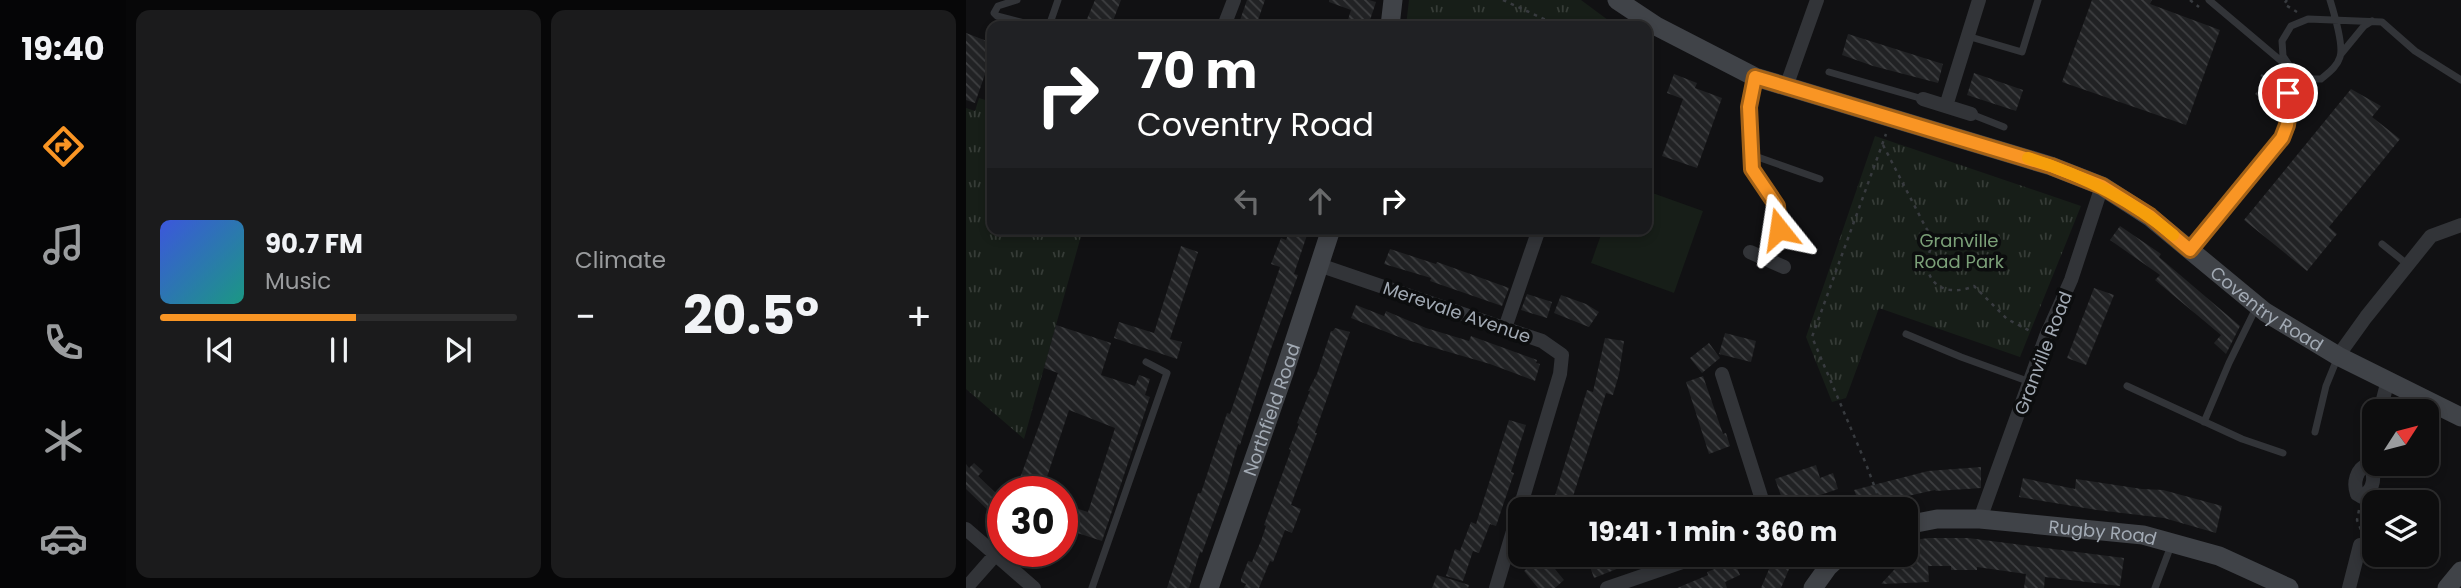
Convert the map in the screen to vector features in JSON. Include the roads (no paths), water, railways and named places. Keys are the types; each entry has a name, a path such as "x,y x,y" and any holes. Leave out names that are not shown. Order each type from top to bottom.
{"main road":[{"path":"1391,21 1393,0"},
{"name":"Coventry Road","path":"1618,0 1641,21"},
{"name":"Coventry Road","path":"1652,30 1755,77 2051,166 2102,186 2150,216 2257,306 2337,356 2461,417"},
{"name":"Northfield Road","path":"1209,588 1329,235"},
{"name":"Rugby Road","path":"1918,523 1937,519 1980,519 2143,535 2220,556 2289,588"},
{"path":"1813,588 1828,567"},
{"path":"2447,588 2461,571"}],"street":[{"path":"1226,21 1234,0"},
{"path":"1786,87 1817,0"},
{"path":"1946,106 1979,0"},
{"path":"1755,77 1749,107 1752,169 1777,206 1779,229 1768,259"},
{"path":"2190,250 2282,138 2287,125 2291,95"},
{"path":"1923,99 1972,114"},
{"name":"Granville Road","path":"1980,519 2046,336 2071,280 2102,186"},
{"path":"2337,356 2431,236 2461,225"},
{"path":"1504,328 1537,235"},
{"path":"1750,252 1784,267"},
{"name":"Merevale Avenue","path":"1319,265 1542,341 1562,355 1560,374 1496,588"},
{"path":"1722,374 1761,497"},
{"path":"2383,399 2388,380"},
{"path":"2362,468 2356,482 2357,494 2362,497"},
{"path":"966,529 987,546"},
{"path":"2349,588 2360,545"},
{"path":"966,587 987,564"},
{"path":"1011,567 1034,588"},
{"path":"1607,588 1668,567"}],"lane":[{"path":"1017,0 998,6 994,13 1017,21"},
{"path":"1968,36 2022,52 2038,0"},
{"path":"2330,0 2341,54"},
{"path":"1051,21 1058,1"},
{"path":"2211,1 2306,79 2321,79 2336,65 2341,54 2364,26 2373,21"},
{"path":"2291,95 2293,71 2283,56 2285,27 2308,19 2382,22 2415,51 2461,80"},
{"path":"1829,72 1923,99"},
{"path":"2291,95 2306,79"},
{"path":"1972,114 2004,127"},
{"path":"1752,155 1820,179"},
{"path":"2382,244 2407,264"},
{"path":"2204,422 2257,306"},
{"path":"1906,334 2031,382"},
{"path":"2315,432 2326,386 2337,356"},
{"path":"1092,588 1167,373 1146,362"},
{"path":"2127,386 2204,422 2283,453"},
{"path":"2155,588 2172,543"}],"park label":[{"name":"Granville Road Park","path":"1959,250"}]}
